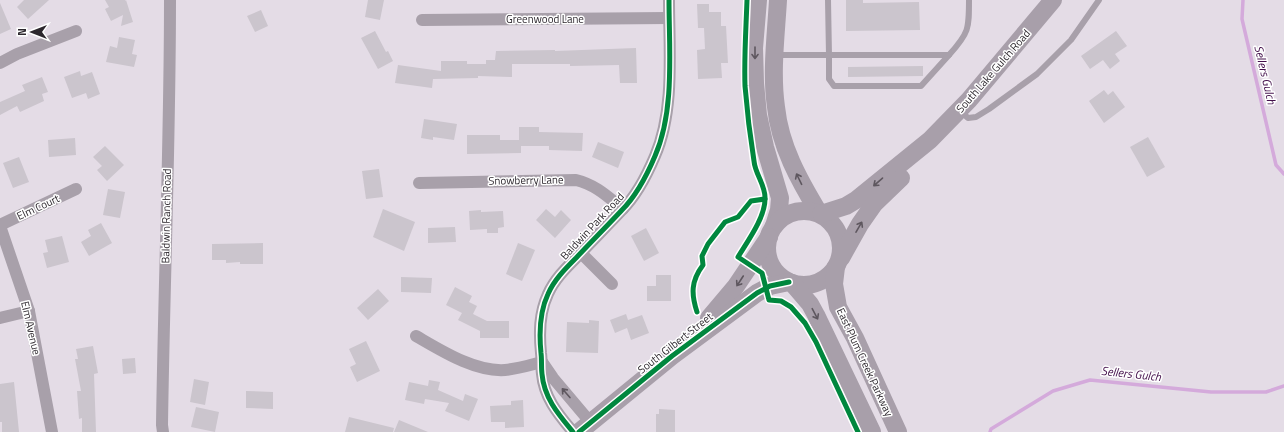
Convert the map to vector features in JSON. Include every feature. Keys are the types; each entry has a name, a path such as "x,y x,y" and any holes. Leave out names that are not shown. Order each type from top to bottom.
{"main road":[{"path":"758,0 754,48 758,115 765,147 780,198 778,210 771,231 767,250 770,263 778,274 791,282 802,285 816,284 828,277 838,264 842,248 840,235 834,224 820,214 807,210 794,211 783,217 771,231"},
{"path":"768,0 766,41 775,55"},
{"path":"778,0 774,83 780,131 794,169 805,191 820,214"},
{"name":"South Lake Gulch Road","path":"820,214 846,206 856,200 930,140 969,100 1053,0"},
{"name":"South Lake Gulch Road","path":"838,264 860,224 874,204 905,174 930,140"},
{"name":"South Gilbert Street","path":"672,356 724,302 771,231"},
{"name":"East Plum Creek Parkway","path":"838,264 834,284 838,307 855,338 898,432"},
{"name":"South Gilbert Street","path":"582,430 672,356 762,290 773,285 791,282"},
{"name":"East Plum Creek Parkway","path":"791,282 810,304 816,315 872,432"}],"street":[{"name":"Baldwin Ranch Road","path":"163,432 163,321 170,0"},
{"name":"Baldwin Park Road","path":"582,430 554,408 549,399 542,375 539,335 541,315 548,293 559,275 623,209 636,192 646,176 661,140 666,120 669,94 669,0"},
{"name":"Greenwood Lane","path":"422,20 669,18"},
{"path":"0,63 41,44 76,31"},
{"name":"Snowberry Lane","path":"420,183 576,180 588,183 598,189 623,209"},
{"name":"Elm Court","path":"0,225 76,189"},
{"name":"Elm Avenue","path":"0,225 29,311 52,432"},
{"path":"581,253 612,284"},
{"path":"0,318 29,311"},
{"path":"416,336 442,351 476,366 490,369 504,370 542,362"},
{"name":"Baldwin Park Road","path":"542,362 553,378 582,430"}],"lane":[{"path":"828,0 829,79 834,86 921,86 962,40 969,24 969,0"},
{"path":"959,110 968,118 976,117 1037,74 1071,40 1099,0"},
{"path":"775,55 949,55"}],"building":[{"path":"24,0 49,0 28,19 17,7"},
{"path":"105,0 126,0 133,22 121,26 123,15 111,21 105,9 109,7"},
{"path":"368,0 384,0 380,20 365,17"},
{"path":"846,0 863,0 863,3 919,2 920,30 846,31"},
{"path":"0,3 11,29 0,34"},
{"path":"697,4 709,4 709,12 721,12 721,26 726,26 728,63 721,63 722,78 698,79 697,50 705,49 704,28 698,28"},
{"path":"261,10 268,26 255,32 247,16"},
{"path":"375,31 386,52 388,51 393,61 378,69 361,38"},
{"path":"1116,31 1127,46 1115,54 1120,61 1110,69 1103,60 1090,69 1081,56"},
{"path":"119,37 135,40 132,54 137,55 134,67 106,62 110,46 117,48"},
{"path":"636,48 637,83 620,83 619,65 570,66 570,64 512,64 512,77 478,76 478,78 433,79 432,88 395,83 398,65 441,71 441,61 467,61 467,64 486,64 486,60 495,60 496,51 555,51"},
{"path":"923,66 923,76 848,77 848,67"},
{"path":"80,71 81,76 92,72 100,94 88,99 86,93 72,98 64,77"},
{"path":"42,77 48,92 42,94 44,101 20,112 17,106 0,115 0,102 25,91 22,85"},
{"path":"1104,90 1108,95 1113,91 1125,107 1104,123 1089,101"},
{"path":"424,119 457,124 454,140 433,137 433,140 421,138"},
{"path":"519,127 539,127 539,132 583,133 582,151 549,150 549,146 521,146 521,153 467,154 467,135 500,135 500,140 519,140"},
{"path":"1148,137 1165,167 1147,177 1130,147"},
{"path":"75,138 76,155 49,157 48,140"},
{"path":"598,142 624,152 618,168 592,157"},
{"path":"105,146 124,165 107,181 97,170 102,166 93,157"},
{"path":"19,157 29,182 13,188 3,163"},
{"path":"379,169 383,197 366,199 362,171"},
{"path":"108,189 125,192 120,218 103,215"},
{"path":"383,209 415,222 404,251 373,237"},
{"path":"546,209 555,217 561,210 571,220 555,238 536,220"},
{"path":"481,210 481,212 503,211 504,227 498,228 498,233 487,233 487,229 470,230 469,211"},
{"path":"101,223 112,243 89,256 81,242 91,236 88,230"},
{"path":"455,227 456,242 428,243 428,228"},
{"path":"646,228 659,253 644,261 631,236"},
{"path":"62,236 69,262 47,268 43,253 48,252 45,240"},
{"path":"263,243 263,264 240,264 240,262 226,263 226,260 212,260 212,244"},
{"path":"518,243 535,250 522,281 506,274"},
{"path":"656,275 671,275 671,301 647,301 647,286 656,286"},
{"path":"401,277 432,278 431,293 401,292"},
{"path":"455,287 472,296 469,302 477,306 473,314 487,321 509,321 509,338 480,338 480,331 458,320 462,313 446,305"},
{"path":"378,289 389,301 368,320 357,308"},
{"path":"626,314 628,320 642,315 649,333 631,340 627,328 615,333 610,320"},
{"path":"589,320 599,321 598,353 566,352 567,322 589,323"},
{"path":"366,341 380,371 357,382 350,367 356,364 349,349"},
{"path":"93,346 98,373 94,374 96,432 82,432 82,418 79,419 77,391 81,391 75,359 78,359 76,349"},
{"path":"135,358 136,373 123,374 122,359"},
{"path":"194,379 209,382 205,405 190,402"},
{"path":"429,380 440,382 438,390 463,401 465,394 478,399 469,421 445,411 449,403 425,399 424,404 405,400 409,382 428,386"},
{"path":"14,382 19,432 2,432 2,422 0,422 0,384"},
{"path":"246,391 273,392 273,409 246,408"},
{"path":"523,400 524,427 505,428 505,422 491,422 490,406 511,405 511,401"},
{"path":"196,407 219,412 215,432 191,427"},
{"path":"659,409 675,410 675,432 656,432 656,414 659,414"},
{"path":"349,417 394,428 393,432 345,432"},
{"path":"399,420 428,432 394,432"}],"waterway":[{"name":"Sellers Gulch","path":"1243,0 1242,19 1276,165 1284,174"},
{"name":"Sellers Gulch","path":"990,432 991,429 1053,391 1090,380 1211,392 1266,392 1284,386"}],"cycle path":[{"path":"573,432 553,406 543,383 540,338 540,323 543,308 550,289 560,275 632,198 645,177 655,156 666,119 670,80 669,0"},
{"path":"747,0 745,86 755,166 764,189 765,199 759,222 738,257 762,273 769,300 781,301 791,307 805,323 816,342 858,432"},
{"path":"697,312 693,288 696,277 703,265 702,256 708,244 725,222 738,217 751,201 765,199"},
{"path":"579,432 672,356 757,293 770,286 789,282"}]}
